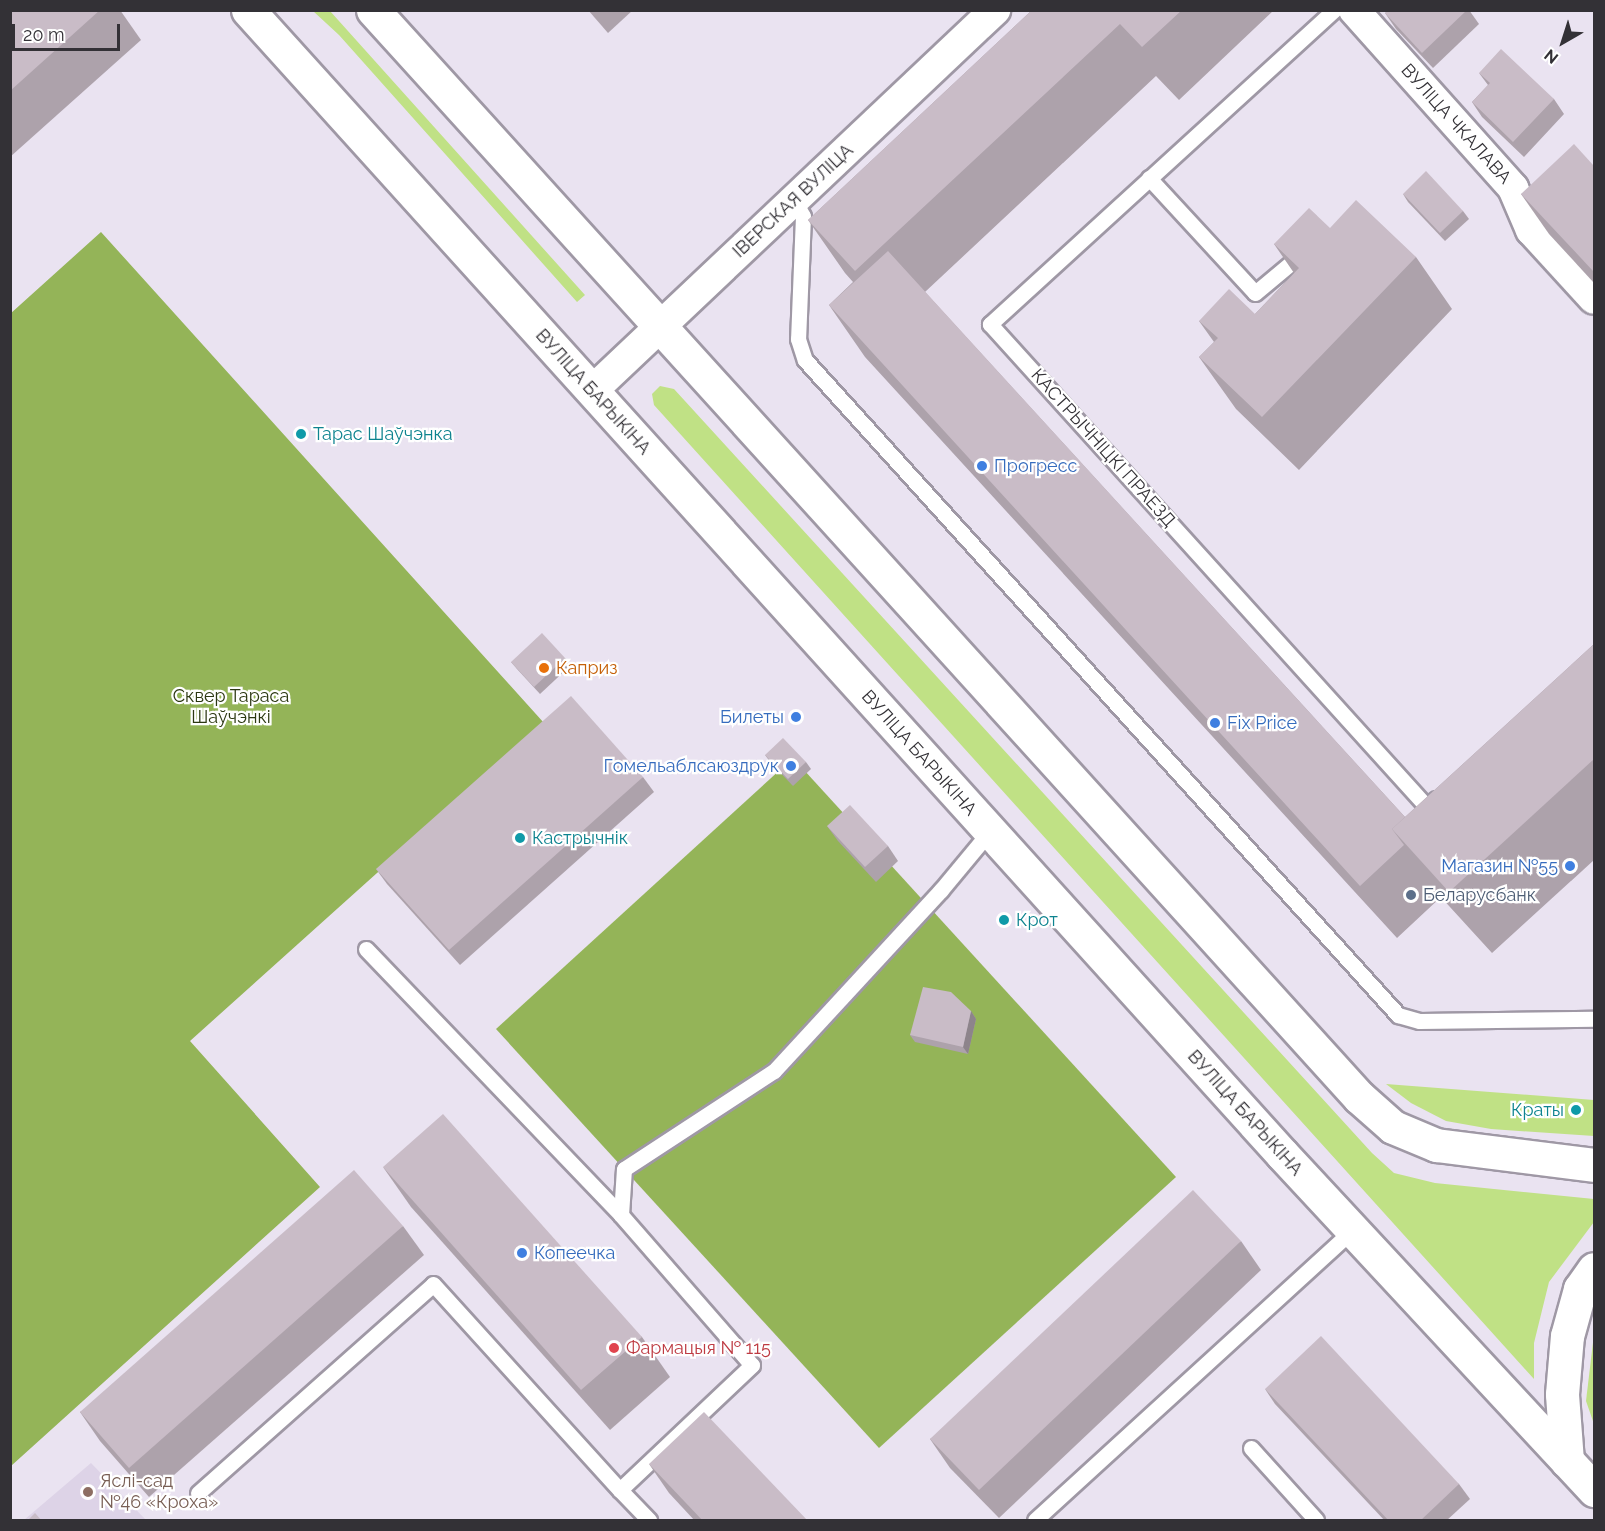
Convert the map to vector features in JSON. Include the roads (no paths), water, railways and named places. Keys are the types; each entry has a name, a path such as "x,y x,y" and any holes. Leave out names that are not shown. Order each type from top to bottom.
{"main road":[{"name":"ВУЛІЦА БАРЫКІНА","path":"248,10 990,831 1353,1230 1594,1490"},
{"path":"373,10 1313,1048 1393,1127 1436,1145 1472,1152 1594,1165"},
{"path":"1567,1461 1562,1394 1567,1336 1580,1289 1594,1269"}],"street":[{"name":"ІВЕРСКАЯ ВУЛІЦА","path":"592,391 995,10"},
{"name":"ВУЛІЦА ЧКАЛАВА","path":"1354,10 1513,188 1531,230 1594,299"}],"lane":[{"name":"КАСТРЫЧНІЦКІ ПРАЕЗД","path":"1334,10 990,324 1427,807 1444,791"},
{"path":"1149,178 1255,293 1316,242"},
{"path":"794,200 803,216 804,236 798,339 800,351 816,374 1398,1015 1419,1021 1524,1022 1594,1019"},
{"path":"621,1215 624,1169 774,1071 941,890 990,831"},
{"path":"366,950 621,1215 752,1365 620,1490"},
{"path":"1035,1521 1353,1230"},
{"path":"198,1493 433,1284 649,1521"},
{"path":"1251,1448 1316,1521"}],"place":[{"name":"Тарас Шаўчэнка","path":"301,434"},
{"name":"Прогресс","path":"982,466"},
{"name":"Каприз","path":"544,668"},
{"name":"Билеты","path":"796,717"},
{"name":"Fix Price","path":"1215,723"},
{"name":"Гомельаблсаюздрук","path":"791,766"},
{"name":"Кастрычнік","path":"520,838"},
{"name":"Магазин №55","path":"1570,866"},
{"name":"Беларусбанк","path":"1411,895"},
{"name":"Крот","path":"1004,920"},
{"name":"Краты","path":"1576,1110"},
{"name":"Копеечка","path":"522,1253"},
{"name":"Фармацыя № 115","path":"614,1348"},
{"name":"Яслі-сад №46 «Кроха»","path":"88,1492"}],"park label":[{"name":"Сквер Тараса Шаўчэнкі","path":"231,707"}]}
